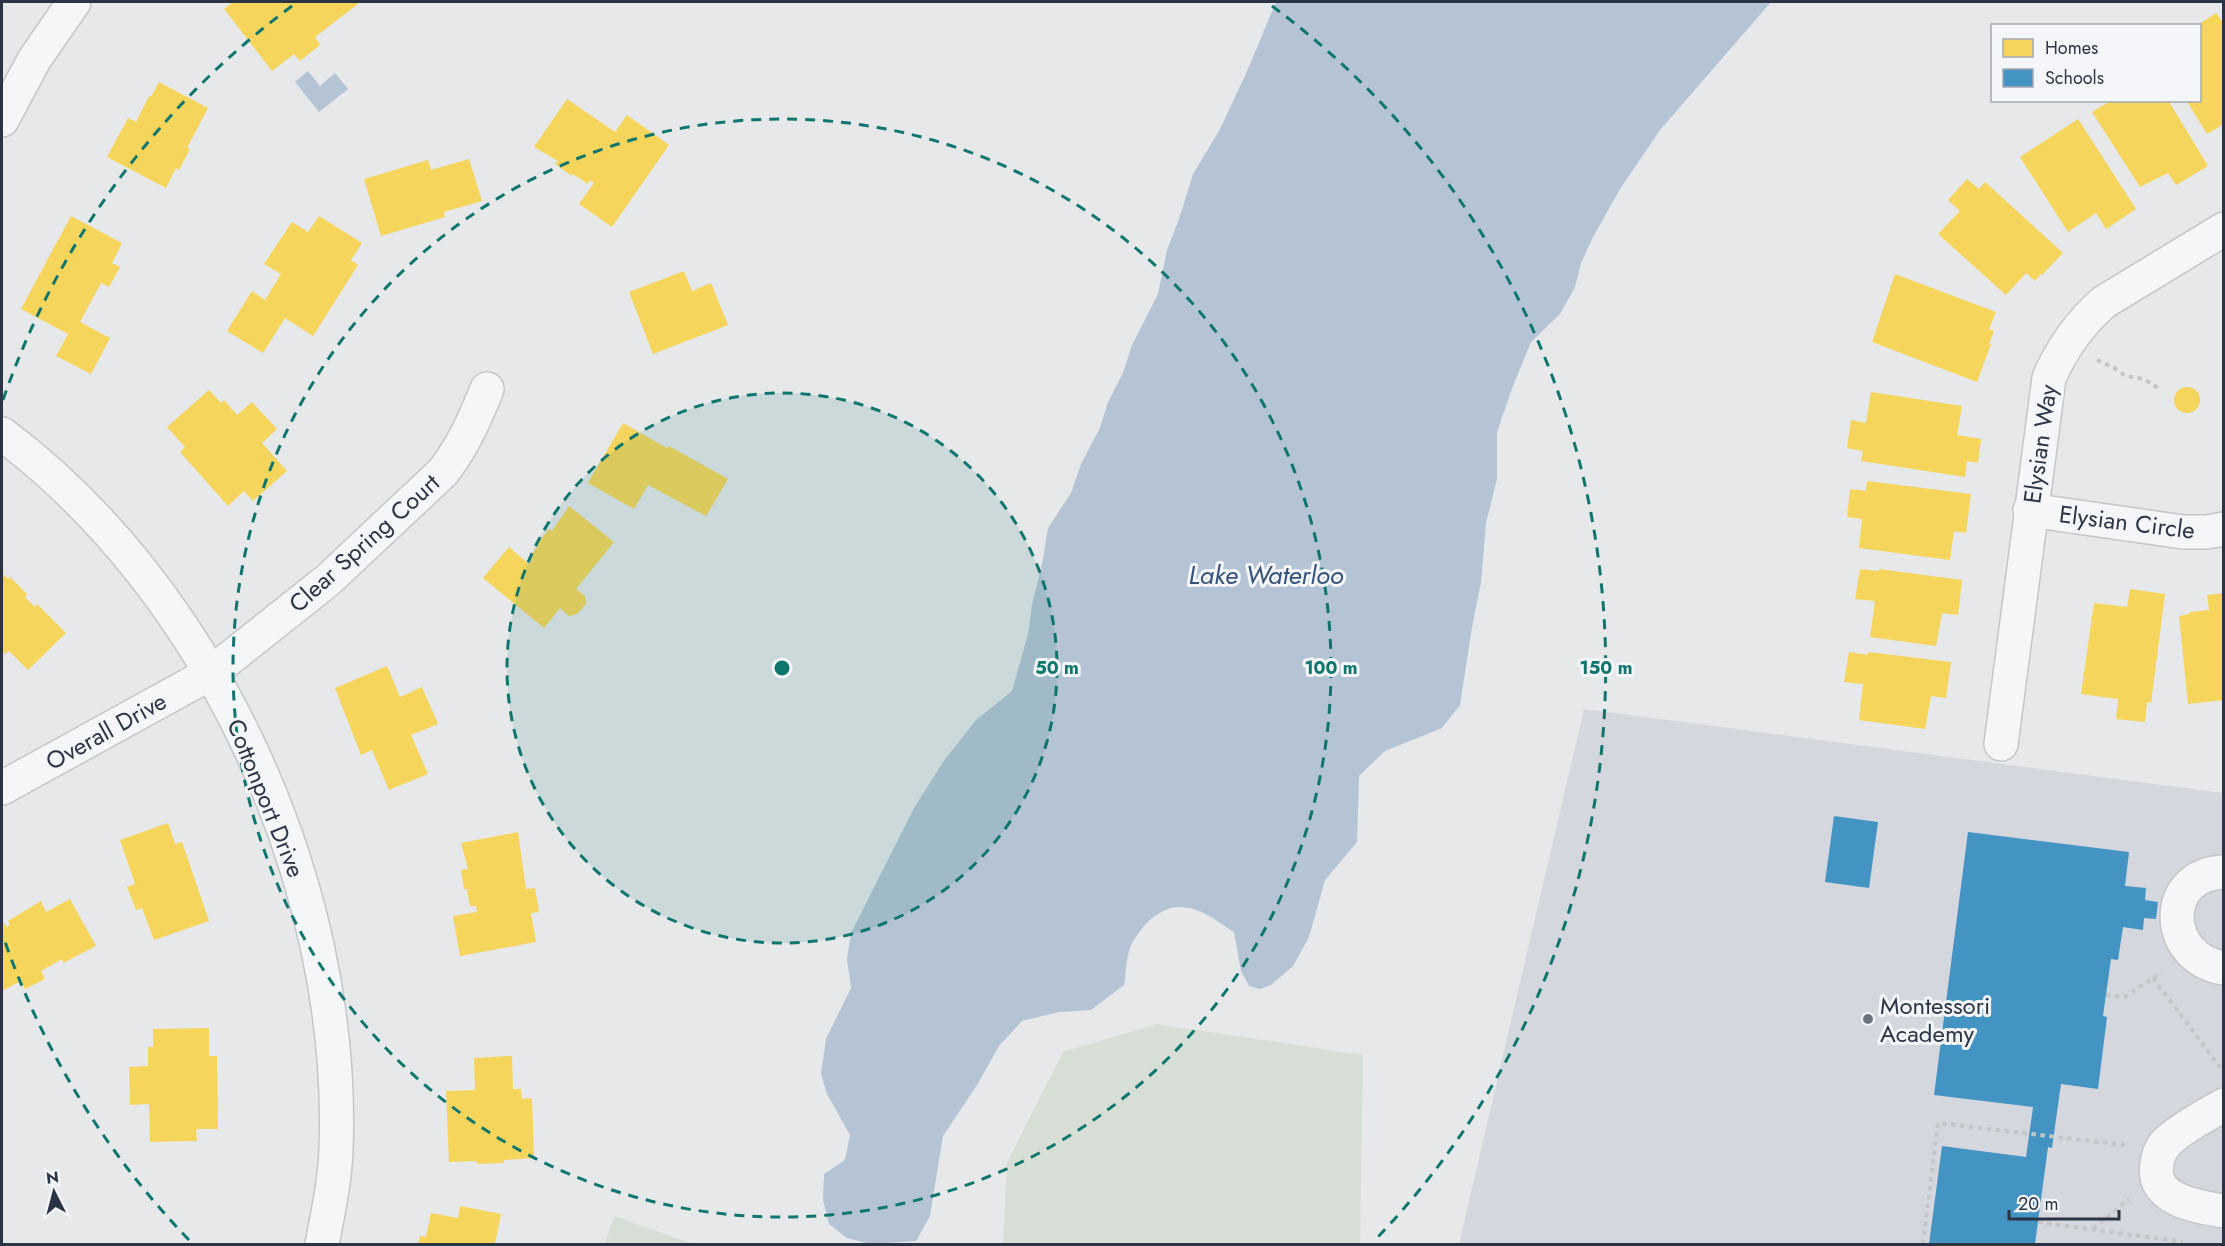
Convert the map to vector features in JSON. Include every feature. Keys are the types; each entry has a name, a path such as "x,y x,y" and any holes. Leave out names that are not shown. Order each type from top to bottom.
{"street":[{"path":"2,120 34,60 74,2"},
{"name":"Elysian Way","path":"2001,744 2049,378 2064,348 2091,314 2104,302 2223,229"},
{"name":"Clear Spring Court","path":"211,673 328,580 429,486 458,452 471,430 487,389"},
{"name":"Cottonport Drive","path":"2,434 57,479 94,514 152,586 211,673 254,756 298,871 318,943 333,1039 336,1151 322,1245"},
{"name":"Elysian Circle","path":"2030,510 2183,532 2223,529"},
{"name":"Overall Drive","path":"2,788 211,673"},
{"path":"2223,872 2210,874 2198,880 2182,894 2176,921 2183,942 2190,952 2204,963 2223,968"},
{"path":"2223,1105 2170,1140 2159,1163 2166,1192 2184,1202 2223,1211"}],"path":[{"path":"2064,348 2105,363 2126,376 2144,379 2158,388"},
{"path":"2106,996 2125,997 2190,952"},
{"path":"2153,978 2223,1072"},
{"path":"1923,1245 1938,1123 2159,1163"},
{"path":"2093,1229 2159,1163"},
{"path":"2038,1222 2193,1243"}],"shaded area":[{"name":"Montessori Academy","path":"1584,709 2223,793 2223,1244 1459,1244"},
{"path":"1157,1024 1363,1055 1360,1244 1003,1244 1007,1163 1063,1052"},
{"path":"614,1216 693,1244 605,1244"}],"water":[{"name":"Lake Waterloo","path":"1276,2 1771,2 1660,130 1620,189 1593,237 1581,263 1575,287 1560,314 1531,342 1497,432 1497,479 1486,523 1481,582 1460,705 1442,728 1385,751 1359,776 1357,842 1325,880 1309,937 1293,966 1271,985 1260,989 1249,986 1241,971 1234,932 1208,915 1186,907 1171,908 1156,915 1143,927 1130,948 1124,985 1091,1010 1059,1012 1022,1021 999,1046 977,1085 943,1136 930,1216 916,1241 870,1244 847,1238 829,1224 823,1200 824,1174 845,1160 850,1135 827,1094 821,1074 826,1039 851,988 847,959 851,933 914,808 943,762 976,720 1012,691 1028,634 1048,528 1071,493 1081,464 1100,428 1108,402 1123,373 1132,345 1158,294 1167,250 1193,174 1219,131"},
{"path":"308,71 320,86 335,73 348,89 319,112 295,82"}],"building: Homes":[{"path":"233,2 357,2 358,4 315,37 320,45 300,61 294,54 272,71 224,9"},
{"path":"2216,13 2224,24 2224,124 2207,134 2187,102 2201,102 2201,24 2199,24"},
{"path":"159,82 208,108 187,148 190,149 179,170 176,168 166,188 107,157 128,118 136,122"},
{"path":"567,99 615,132 627,115 669,145 612,227 579,204 594,183 590,180 588,184 573,174 572,176 555,164 558,161 534,147"},
{"path":"2109,102 2169,102 2208,166 2176,185 2168,173 2140,187 2092,112"},
{"path":"2078,119 2136,209 2106,229 2096,213 2068,232 2020,157"},
{"path":"469,159 482,201 444,212 445,217 381,236 364,179 428,160 431,170"},
{"path":"1967,179 1979,189 1985,182 2063,253 2035,281 2026,273 2006,295 1938,234 1960,211 1948,200"},
{"path":"71,216 122,243 112,263 120,267 109,287 101,283 80,322 110,338 91,374 56,356 68,334 21,309"},
{"path":"319,216 362,243 351,260 358,265 313,336 285,318 263,353 227,331 252,291 265,300 281,274 264,264 292,222 308,232"},
{"path":"684,271 692,291 711,283 728,325 653,354 629,292"},
{"path":"1895,274 1996,312 1989,329 1994,331 1989,344 1991,344 1977,382 1872,342"},
{"path":"2187,387 2196,391 2200,400 2196,409 2187,413 2178,409 2174,400 2178,391"},
{"path":"209,390 221,403 224,400 237,415 252,402 277,429 262,443 287,471 253,501 244,491 228,506 180,452 185,447 167,427"},
{"path":"1871,392 1962,406 1957,435 1981,439 1978,463 1967,461 1965,477 1861,461 1863,451 1847,448 1851,420 1866,423"},
{"path":"623,423 728,479 706,516 648,485 634,509 588,483"},
{"path":"1867,481 1971,494 1966,533 1954,531 1950,560 1859,548 1862,519 1847,517 1850,489 1866,491"},
{"path":"569,506 614,542 576,589 585,596 586,604 577,614 569,616 560,608 544,628 483,578 509,547 529,564 532,560 529,558 538,546 537,544 549,529 552,531"},
{"path":"1860,569 1879,571 1879,569 1962,580 1958,615 1942,613 1936,646 1870,637 1875,601 1855,599"},
{"path":"2,573 8,579 10,577 27,594 25,597 35,607 37,604 66,633 28,670 9,651 5,654 2,651"},
{"path":"2130,589 2165,594 2151,703 2147,702 2145,722 2116,719 2118,699 2081,694 2094,603 2127,607"},
{"path":"2224,593 2224,700 2188,704 2179,616 2190,614 2189,612 2209,610 2207,595"},
{"path":"1849,652 1868,655 1868,652 1951,662 1946,698 1931,696 1925,729 1859,720 1863,684 1844,682"},
{"path":"387,666 400,697 422,687 438,724 411,735 428,774 389,790 372,750 361,755 335,688"},
{"path":"168,823 175,844 182,842 209,921 154,940 142,908 136,910 127,887 135,884 120,840"},
{"path":"518,832 526,889 535,888 539,912 531,913 536,942 460,956 453,916 477,912 476,906 470,906 467,889 464,889 461,870 468,869 461,843"},
{"path":"70,899 96,946 63,963 62,959 41,971 45,979 25,989 21,981 2,991 2,919 6,927 10,925 8,921 41,901 46,912"},
{"path":"209,1028 209,1056 217,1056 218,1129 196,1129 197,1141 150,1142 149,1104 130,1105 129,1067 148,1066 148,1047 153,1047 153,1029"},
{"path":"512,1056 513,1089 521,1089 522,1099 532,1098 534,1158 504,1160 504,1163 449,1162 446,1091 475,1090 474,1058"},
{"path":"460,1206 501,1214 495,1244 418,1244 420,1236 426,1237 431,1213 458,1218"}],"building: Schools":[{"path":"1834,816 1878,822 1869,888 1825,882"},
{"path":"1968,832 2129,852 2125,886 2146,888 2145,900 2158,902 2156,919 2144,918 2143,930 2123,927 2118,960 2111,959 2103,1016 2107,1017 2098,1089 2061,1084 2052,1148 2048,1147 2035,1244 1929,1244 1942,1146 2026,1157 2033,1107 1934,1095"}],"place":[{"name":"Montessori Academy","path":"1868,1019"}]}
